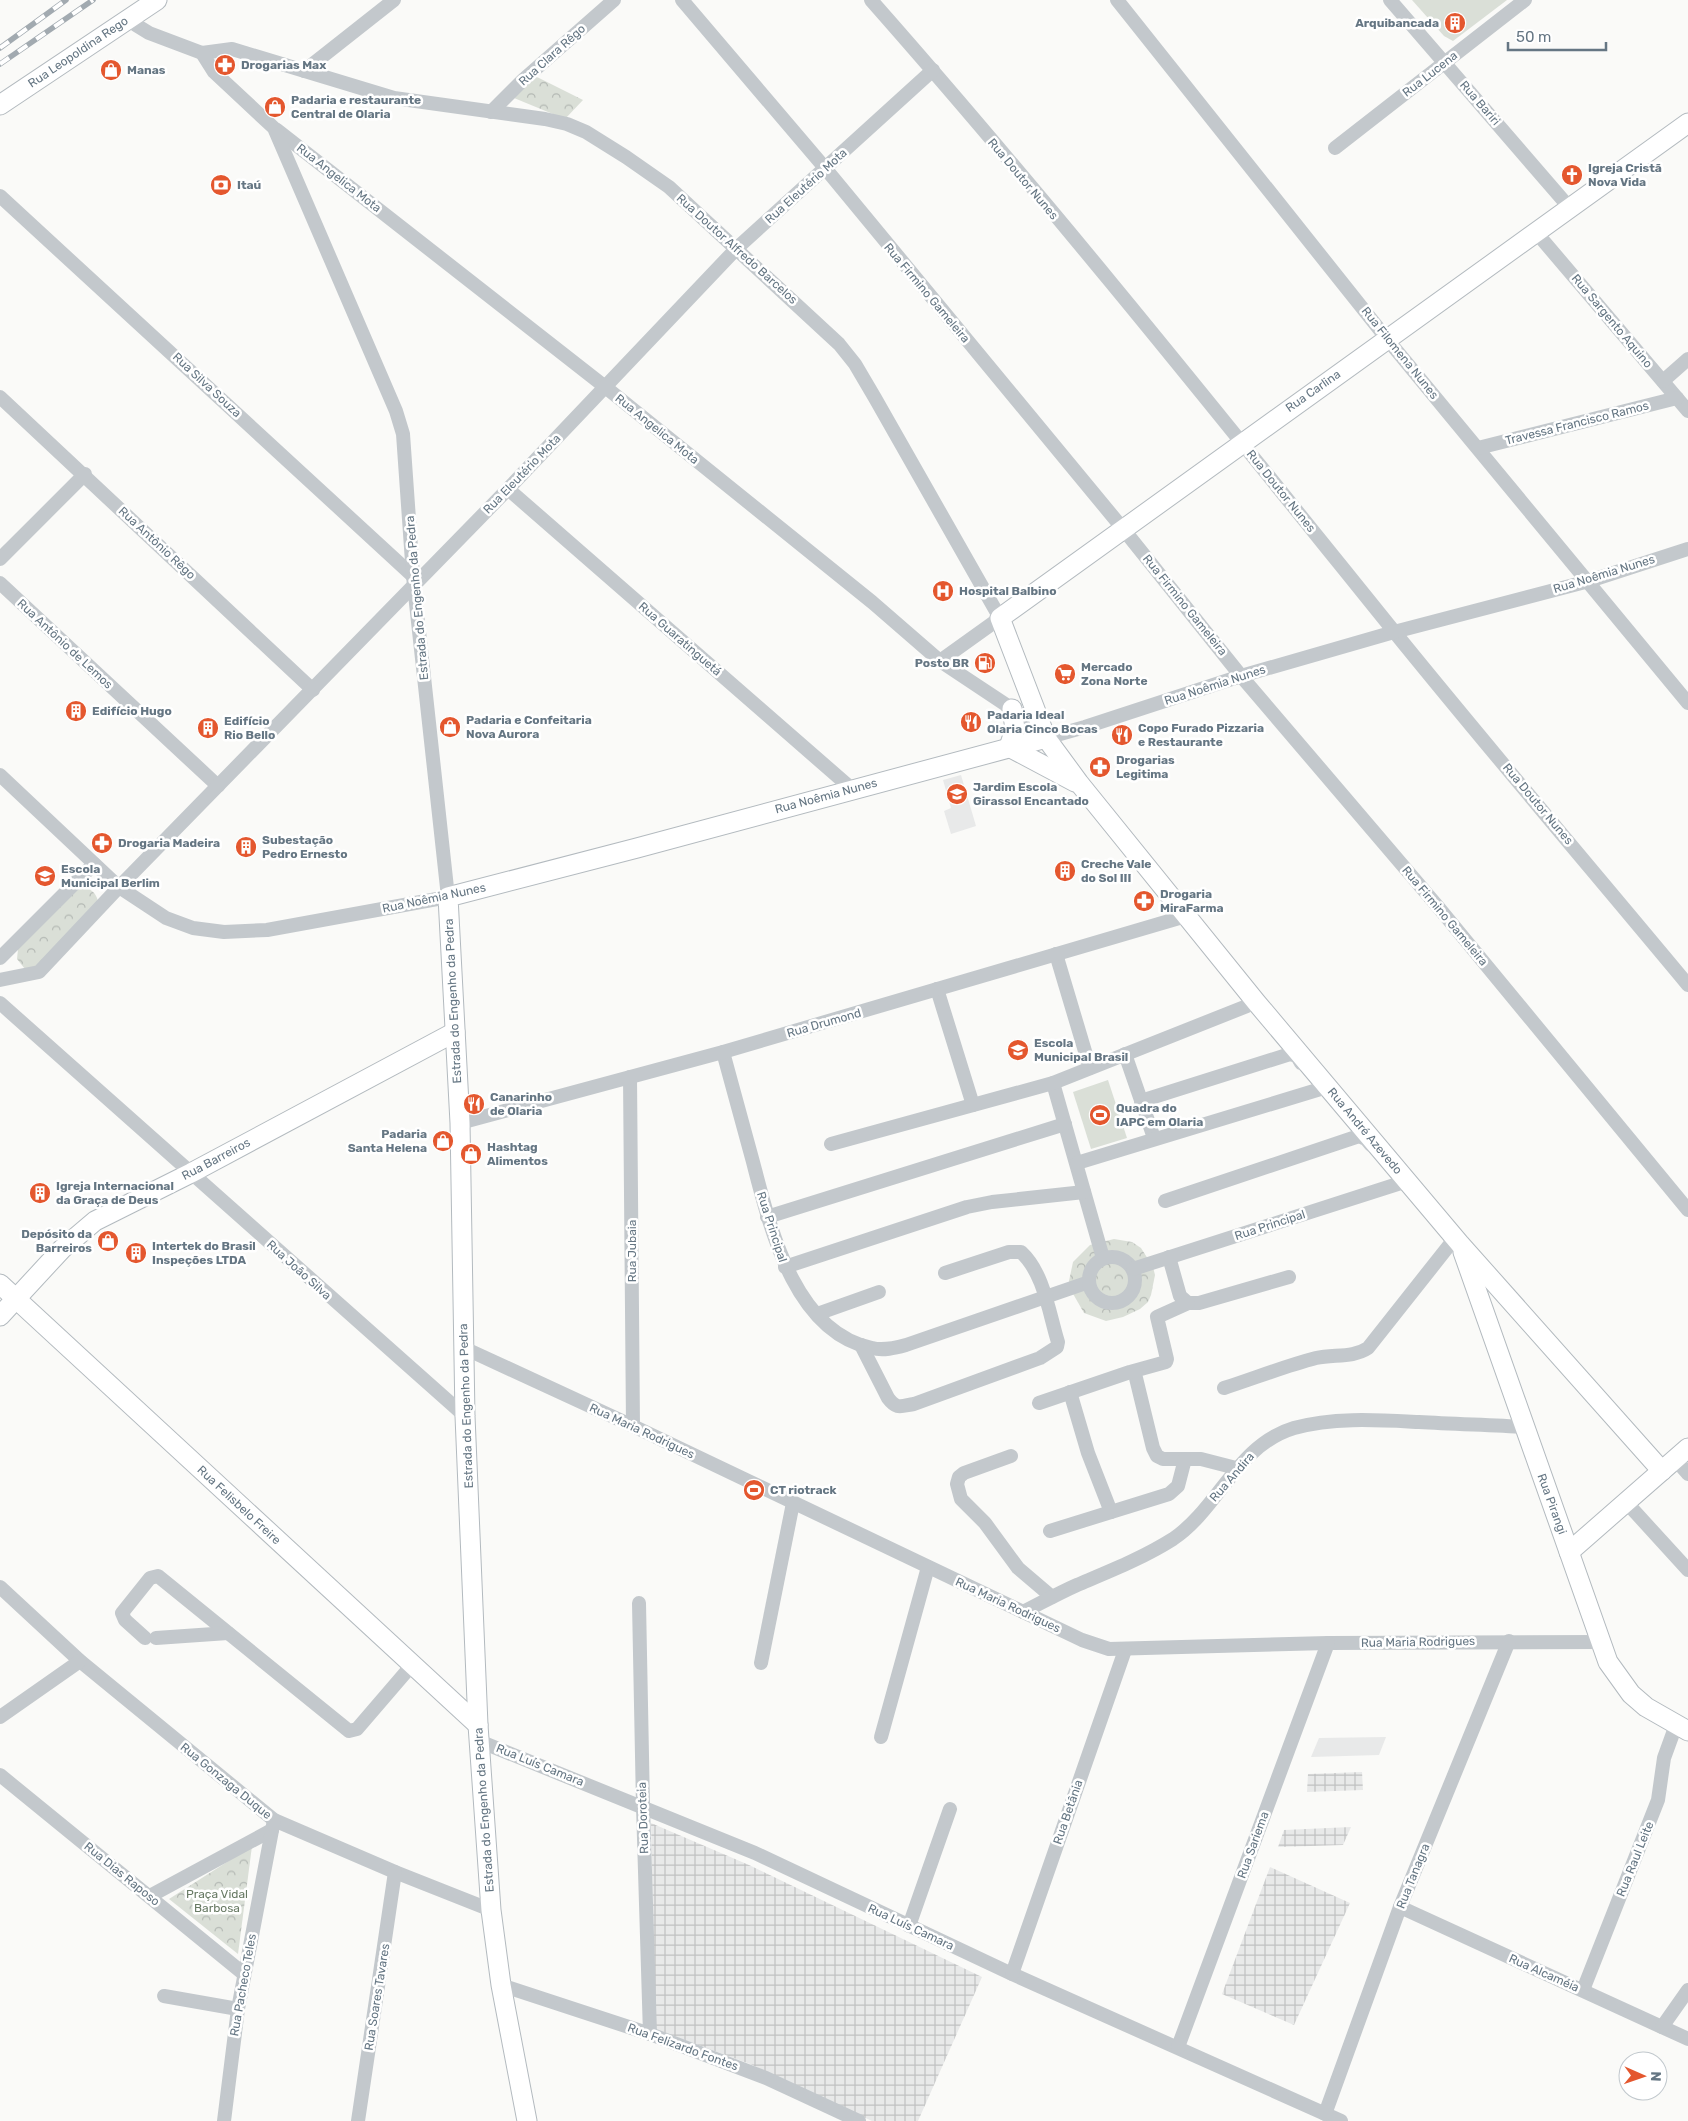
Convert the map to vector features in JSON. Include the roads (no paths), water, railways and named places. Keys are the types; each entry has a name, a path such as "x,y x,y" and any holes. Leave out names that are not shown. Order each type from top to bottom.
{"street":[{"name":"Rua Leopoldina Rego","path":"0,105 157,0"},
{"path":"304,71 394,0"},
{"name":"Rua Clara Rêgo","path":"490,112 523,80 614,0"},
{"name":"Rua Firmino Gameleira","path":"682,0 825,168 1242,676 1439,908 1688,1210"},
{"name":"Rua Doutor Nunes","path":"871,0 933,70 1242,442 1394,632 1688,985"},
{"name":"Rua Filomena Nunes","path":"1116,0 1387,339 1589,580 1688,702"},
{"name":"Rua Bariri","path":"1390,0 1569,207"},
{"name":"Rua Lucena","path":"1335,148 1525,0"},
{"path":"130,17 136,25 149,33 202,52"},
{"name":"Rua Doutor Alfredo Barcelos","path":"202,52 232,49 394,98 546,119 567,124 586,132 626,156 669,187 839,344 855,364 1000,618 1044,733"},
{"name":"Estrada do Engenho da Pedra","path":"202,52 214,72 274,128 396,411 403,434 413,580 448,897 460,1123 465,1416 478,1733 491,1910 502,1985 527,2121"},
{"name":"Rua Eleutério Mota","path":"0,980 19,974 40,972 119,887 313,690 413,580 508,490 604,386 737,248 933,70"},
{"name":"Rua Carlina","path":"940,661 1124,530 1242,442 1535,231 1688,123"},
{"name":"Rua Angelica Mota","path":"274,128 604,386 872,602 940,661 1012,709 1044,733"},
{"name":"Rua Silva Souza","path":"0,196 413,580"},
{"name":"Rua Sargento Aquino","path":"1535,231 1688,411"},
{"path":"1663,381 1688,359"},
{"name":"Rua Antônio Rêgo","path":"0,397 85,474 313,690"},
{"name":"Travessa Francisco Ramos","path":"1478,448 1677,398"},
{"path":"0,558 85,474"},
{"name":"Rua Guaratinguetá","path":"508,490 852,789"},
{"name":"Rua Noêmia Nunes","path":"0,775 119,887 166,918 193,928 224,932 267,930 448,897 646,846 1010,747 1044,733 1086,727 1242,676 1394,632 1589,580 1688,548"},
{"name":"Rua Antônio de Lemos","path":"0,583 218,786"},
{"path":"1010,747 1015,729 1012,709"},
{"name":"Rua André Azevedo","path":"1044,733 1078,783 1323,1088 1404,1183 1457,1241 1675,1459"},
{"name":"Rua André Azevedo","path":"1010,747 1078,783"},
{"path":"0,958 94,864"},
{"name":"Rua Drumond","path":"460,1123 723,1052 1186,916"},
{"path":"11,948 11,958 19,974"},
{"path":"1056,954 1090,1068"},
{"path":"937,989 973,1105"},
{"name":"Rua João Silva","path":"0,1003 465,1416"},
{"path":"831,1144 1053,1083 1247,1006"},
{"name":"Rua Barreiros","path":"0,1316 62,1249 95,1221 191,1173 455,1032"},
{"name":"Rua Principal","path":"723,1052 767,1217 785,1267 816,1314 839,1334 860,1345 873,1349 889,1349 906,1345 1089,1282"},
{"path":"1124,1054 1154,1138"},
{"path":"1077,1162 1323,1088 1297,1056 1290,1054 1141,1101"},
{"name":"Rua Jubaia","path":"630,1077 633,1426"},
{"path":"1053,1083 1077,1162 1102,1258"},
{"path":"767,1217 1065,1124"},
{"path":"1165,1201 1359,1136 1366,1139 1404,1183"},
{"name":"Rua Principal","path":"1132,1269 1404,1183"},
{"path":"785,1267 967,1207 992,1202 1084,1192"},
{"path":"1224,1388 1314,1359 1362,1352 1368,1348 1457,1241"},
{"name":"Rua Pirangi","path":"1457,1241 1608,1662 1631,1694 1646,1707 1682,1728"},
{"path":"860,1345 893,1406 897,1407 914,1404 1040,1358 1057,1347 1058,1342 1045,1297 1030,1261 1021,1252 1009,1252 945,1273"},
{"path":"1118,1257 1126,1261 1132,1269 1135,1284 1132,1292 1120,1302 1105,1303 1093,1294 1089,1282 1091,1269 1102,1258 1118,1257"},
{"path":"1168,1257 1180,1296 1188,1303"},
{"path":"1039,1403 1166,1362 1167,1359 1157,1317 1188,1303 1199,1303 1289,1276"},
{"name":"Rua Felisbelo Freire","path":"0,1284 412,1665 478,1733"},
{"path":"816,1314 879,1292"},
{"name":"Rua Maria Rodrigues","path":"464,1348 633,1426 1023,1612 1095,1645 1109,1649 1328,1643 1600,1642"},
{"path":"1136,1378 1153,1448 1157,1456 1170,1460 1214,1461 1236,1468"},
{"path":"1070,1392 1088,1453 1111,1512"},
{"name":"Rua Andira","path":"1023,1612 1140,1557 1174,1538 1197,1518 1236,1468 1255,1450 1276,1436 1294,1428 1317,1423 1377,1420 1524,1427"},
{"path":"1011,1456 959,1477 957,1492 961,1499 985,1523 1018,1568 1052,1598"},
{"path":"1050,1531 1174,1491 1181,1481 1185,1459"},
{"path":"1569,1552 1675,1459 1688,1474"},
{"path":"1626,1502 1688,1570"},
{"path":"760,1663 793,1503"},
{"path":"881,1737 928,1567"},
{"path":"228,1633 150,1638 125,1620 122,1613 150,1578 154,1576 161,1577 349,1731 357,1729 412,1665"},
{"name":"Rua Gonzaga Duque","path":"0,1587 80,1661 273,1825 491,1910"},
{"name":"Rua Doroteia","path":"639,1603 642,1806 650,2034"},
{"name":"Rua Tanagra","path":"1325,2114 1400,1908 1509,1641"},
{"name":"Rua Sariema","path":"1178,2047 1328,1643"},
{"name":"Rua Betânia","path":"1012,1974 1125,1650"},
{"path":"0,1717 80,1661"},
{"name":"Rua Raul Leite","path":"1583,1990 1658,1800 1664,1758 1682,1728"},
{"name":"Rua Luís Camara","path":"478,1733 642,1806 755,1853 1012,1974 1341,2121"},
{"name":"Rua Dias Raposo","path":"0,1775 244,1974"},
{"path":"909,1926 950,1809"},
{"path":"150,1896 273,1825"},
{"name":"Rua Pacheco Teles","path":"224,2121 238,2009 273,1825"},
{"name":"Rua Soares Tavares","path":"358,2121 395,1872"},
{"name":"Rua Alcaméia","path":"1400,1908 1688,2039"},
{"name":"Rua Felizardo Fontes","path":"502,1985 650,2034 766,2078 860,2121"},
{"path":"1662,2027 1688,1990"},
{"path":"164,1996 238,2009"}],"railway":[{"path":"0,48 66,0"},
{"path":"0,64 93,0"}],"place":[{"name":"Arquibancada","path":"1455,23"},
{"name":"Drogarias Max","path":"225,65"},
{"name":"Manas","path":"111,70"},
{"name":"Padaria e restaurante Central de Olaria","path":"275,107"},
{"name":"Igreja Cristã Nova Vida","path":"1572,175"},
{"name":"Itaú","path":"221,185"},
{"name":"Hospital Balbino","path":"943,591"},
{"name":"Posto BR","path":"985,663"},
{"name":"Mercado Zona Norte","path":"1065,674"},
{"name":"Edifício Hugo","path":"76,711"},
{"name":"Padaria Ideal Olaria Cinco Bocas","path":"971,722"},
{"name":"Padaria e Confeitaria Nova Aurora","path":"450,727"},
{"name":"Edifício Rio Bello","path":"208,728"},
{"name":"Copo Furado Pizzaria e Restaurante","path":"1122,735"},
{"name":"Drogarias Legitima","path":"1100,767"},
{"name":"Jardim Escola Girassol Encantado","path":"957,794"},
{"name":"Drogaria Madeira","path":"102,843"},
{"name":"Subestação Pedro Ernesto","path":"246,847"},
{"name":"Creche Vale do Sol III","path":"1065,871"},
{"name":"Escola Municipal Berlim","path":"45,876"},
{"name":"Drogaria MiraFarma","path":"1144,901"},
{"name":"Escola Municipal Brasil","path":"1018,1050"},
{"name":"Canarinho de Olaria","path":"474,1104"},
{"name":"Quadra do IAPC em Olaria","path":"1100,1115"},
{"name":"Padaria Santa Helena","path":"443,1141"},
{"name":"Hashtag Alimentos","path":"471,1154"},
{"name":"Igreja Internacional da Graça de Deus","path":"40,1193"},
{"name":"Depósito da Barreiros","path":"108,1241"},
{"name":"Intertek do Brasil Inspeções LTDA","path":"136,1253"},
{"name":"CT riotrack","path":"754,1490"}],"park label":[{"name":"Praça Vidal Barbosa","path":"217,1901"}]}
